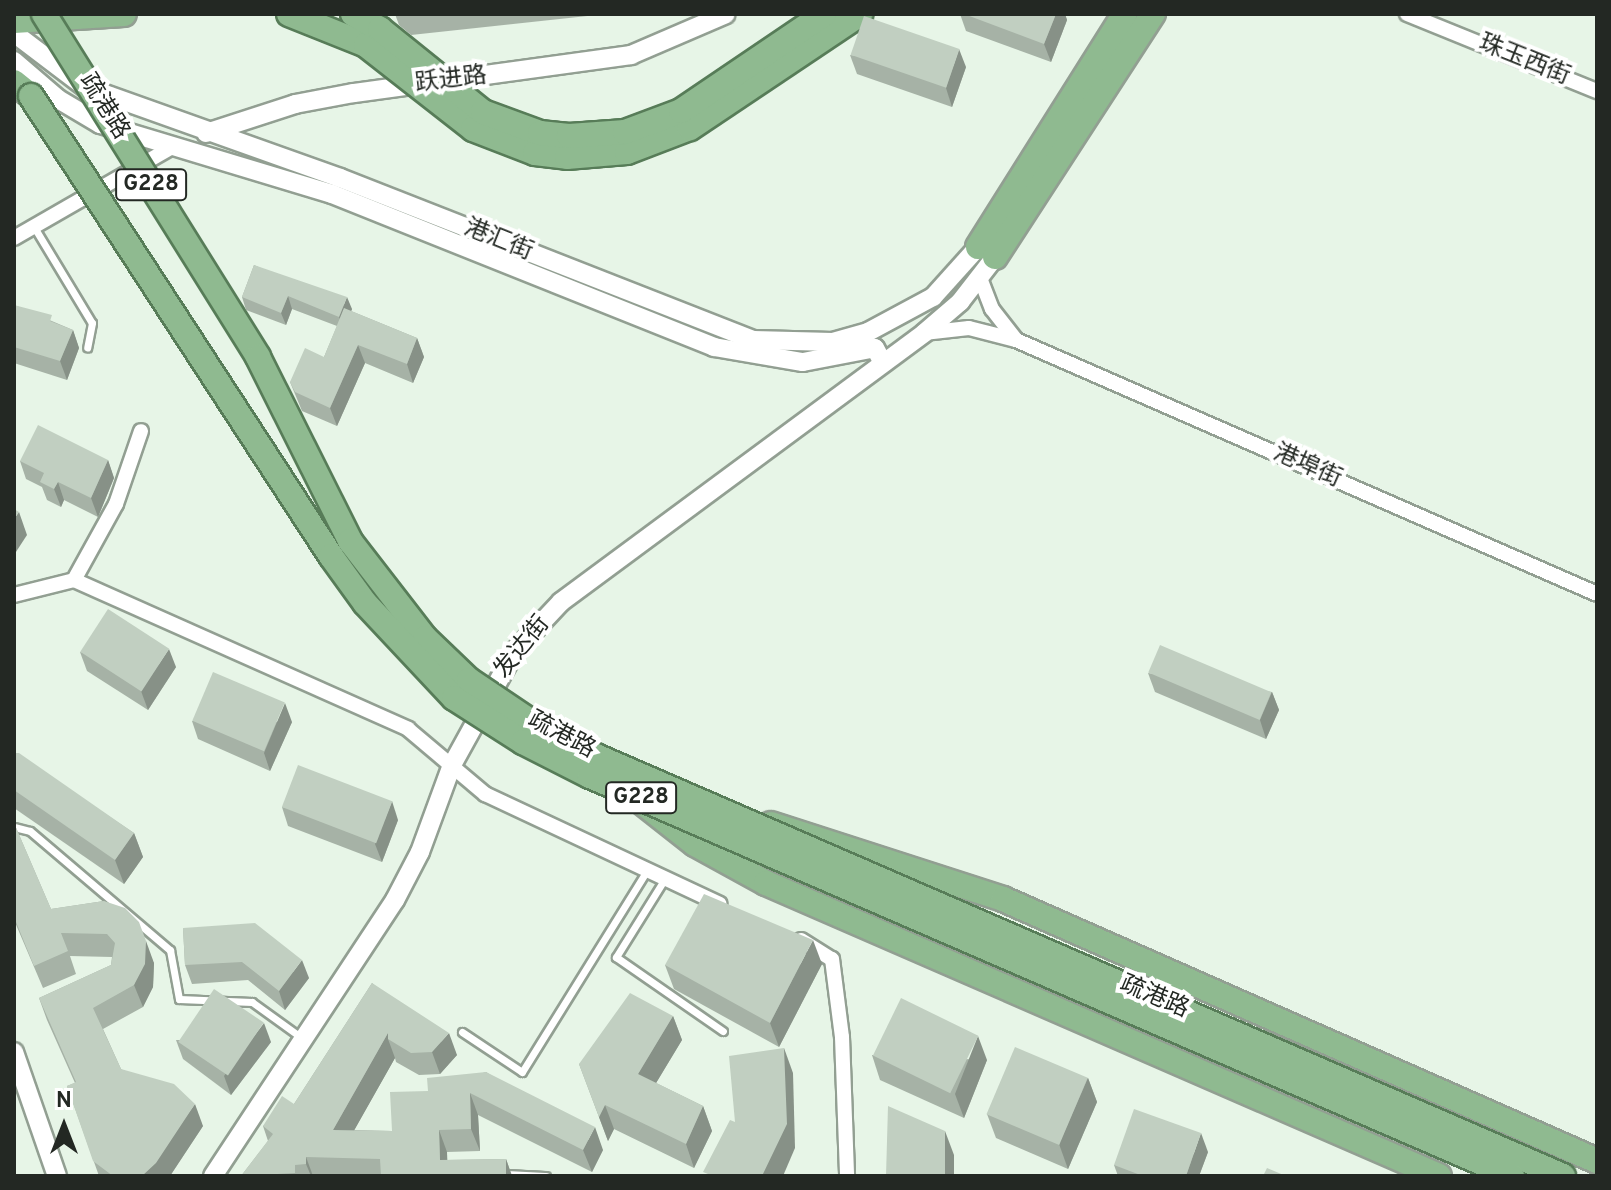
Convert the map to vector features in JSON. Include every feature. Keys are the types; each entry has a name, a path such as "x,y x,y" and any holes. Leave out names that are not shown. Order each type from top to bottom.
{"highway":[{"name":"疏港路","path":"44,14 258,357 350,541 425,638 469,680 533,723 719,809 1563,1176"},
{"path":"14,21 124,14"},
{"path":"289,14 366,45 473,129 535,153 567,157 627,152 690,128 860,14"},
{"path":"353,14 380,29 483,112 540,133 569,136 625,132 681,111 824,14"},
{"path":"986,252 1125,14"},
{"path":"986,252 1153,14"},
{"name":"疏港路","path":"14,82 56,129 331,556 399,643 454,698 523,742 632,794 1512,1176"},
{"path":"632,794 695,844 766,883 1439,1176"},
{"path":"719,809 871,852 1003,899 1597,1161"}],"street":[{"name":"跃进路","path":"174,146 295,104 631,55 726,14"},
{"name":"珠玉西街","path":"1407,14 1597,91"},
{"name":"港汇街","path":"14,33 85,87 340,178 718,329 791,344 833,342 875,348"},
{"name":"港汇街","path":"14,61 77,113 332,194 714,347 803,362 875,348 986,252"},
{"path":"14,238 33,224 174,146"},
{"name":"发达街","path":"213,1176 395,900 420,852 452,765 515,651 561,602 875,348 924,333 980,278 986,252"},
{"path":"980,278 992,309 1016,340"},
{"name":"港埠街","path":"924,333 969,328 1016,340 1597,594"},
{"path":"74,580 116,504 141,431"},
{"path":"14,595 74,580 408,729 485,794 732,910"},
{"path":"787,934 832,959 842,1037 847,1176"},
{"path":"14,1052 57,1176"}],"lane":[{"path":"33,224 92,323 87,348"},
{"path":"14,827 30,831 170,950 179,999 252,1002 302,1038"},
{"path":"462,1032 522,1072 646,872"},
{"path":"664,880 616,957 723,1031"},
{"path":"490,1174 546,1176"}],"building":[{"path":"964,14 1056,14 1044,44"},
{"path":"864,16 959,49 946,88 851,55"},
{"path":"254,265 347,297 339,317 288,296 281,313 242,297"},
{"path":"14,305 52,315 50,321 73,330 60,361 14,347"},
{"path":"344,308 417,338 407,364 358,345 330,408 295,392 290,382 305,348 324,357"},
{"path":"38,425 108,460 91,498 58,482 54,489 40,482 44,473 20,461"},
{"path":"108,609 169,649 141,692 80,652"},
{"path":"1160,645 1271,692 1260,720 1148,673"},
{"path":"213,672 285,702 264,751 192,721"},
{"path":"14,753 19,753 134,833 115,860 14,790"},
{"path":"298,765 392,801 376,843 282,807"},
{"path":"14,823 51,909 104,901 125,908 139,922 146,941 145,964 134,985 93,1008 121,1069 174,1084 195,1104 156,1163 142,1176 113,1176 93,1161 67,1086 76,1082 39,998 111,965 115,943 107,934 61,933 68,951 34,966 14,917"},
{"path":"704,894 813,940 770,1023 665,965"},
{"path":"255,923 302,960 279,991 242,962 185,965 183,928"},
{"path":"372,983 449,1033 432,1052 411,1053 388,1039 388,1033 333,1130 392,1131 390,1092 428,1091 427,1078 486,1072 595,1127 583,1150 470,1093 471,1129 439,1130 440,1160 506,1159 506,1176 381,1176 380,1159 306,1157 306,1164 295,1165 295,1173 241,1176 273,1134 263,1126 282,1096 294,1104"},
{"path":"214,989 264,1023 228,1076 178,1042"},
{"path":"630,993 673,1016 638,1074 703,1106 686,1144 605,1105 599,1117 579,1064"},
{"path":"901,998 978,1036 950,1093 873,1056"},
{"path":"1015,1047 1088,1078 1059,1145 986,1114"},
{"path":"784,1048 787,1124 762,1176 713,1176 703,1172 730,1120 735,1122 729,1056"},
{"path":"888,1106 945,1131 945,1176 886,1176"},
{"path":"1134,1109 1201,1133 1186,1176 1143,1176 1114,1165"},
{"path":"1267,1168 1286,1176 1263,1176"}]}
